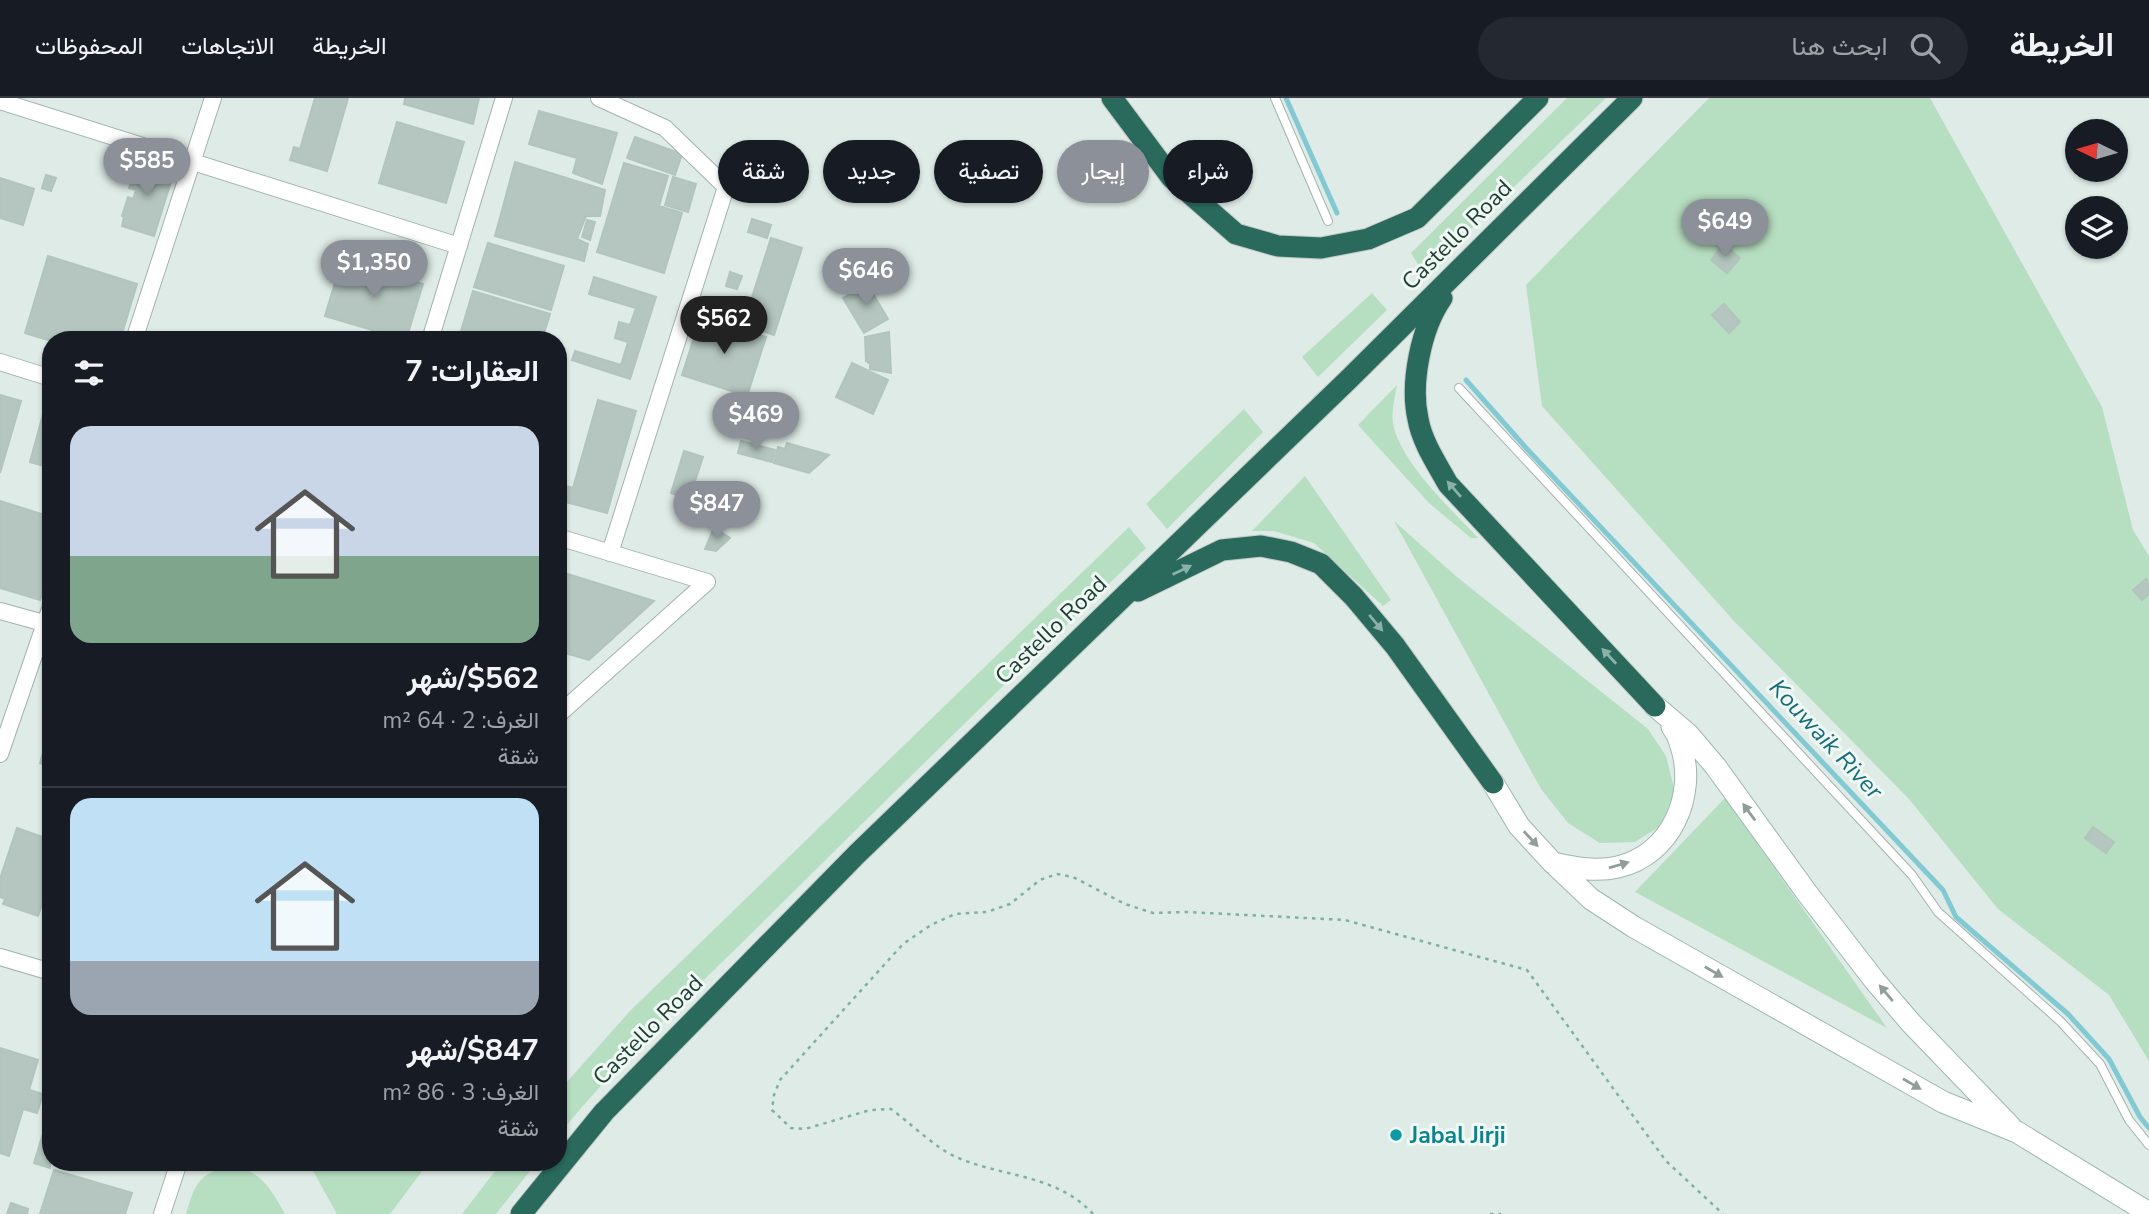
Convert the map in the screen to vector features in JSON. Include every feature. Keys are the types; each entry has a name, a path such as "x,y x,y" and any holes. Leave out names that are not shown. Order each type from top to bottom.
{"highway":[{"path":"1112,98 1171,177 1236,234 1278,246 1321,248 1376,237 1416,218 1538,98"},
{"name":"Castello Road","path":"567,1157 604,1112 857,854 1461,269 1632,98"},
{"path":"1461,269 1436,306 1424,332 1415,392 1418,421 1429,450 1448,484 1656,706"},
{"path":"1121,600 1222,550 1261,546 1291,552 1321,564 1354,597 1395,646 1493,783"},
{"name":"Castello Road","path":"521,1214 556,1171"}],"main road":[{"path":"1552,862 1586,870 1619,867 1649,852 1672,828 1685,797 1687,764 1676,732 1656,706"},
{"path":"1656,706 1688,734 1716,767 1840,937 1911,1023 2017,1132"},
{"path":"1493,783 1519,827 1591,899 1634,927 1943,1102 1967,1114 2017,1132 2149,1213"}],"street":[{"path":"137,331 213,98"},
{"path":"433,331 504,98"},
{"path":"599,98 665,128 726,187 610,553"},
{"path":"0,101 459,246"},
{"path":"0,362 42,375"},
{"path":"567,540 707,582 567,707"},
{"path":"0,611 42,622"},
{"path":"0,754 42,640"},
{"path":"0,957 42,969"},
{"path":"162,1214 176,1171"}],"lane":[{"path":"1275,98 1328,221"},
{"path":"1459,388 1912,875 1938,912 2060,1021 2100,1064 2129,1120 2149,1145"}],"path":[{"path":"1093,1214 1069,1195 1049,1184 1006,1170 982,1168 952,1156 891,1109 870,1110 805,1129 791,1128 772,1110 780,1080 903,944 931,925 955,915 986,912 1010,904 1040,880 1057,874 1073,877 1125,904 1153,913 1187,912 1345,920 1527,970 1666,1161 1724,1214"},
{"path":"1490,1214 1501,1214"}],"green space":[{"path":"1567,98 1606,98 1424,274 1411,253"},
{"path":"1709,98 1930,98 2102,407 2133,530 2149,556 2149,1061 2109,995 1998,909 1909,799 1733,620 1542,406 1526,285"},
{"path":"1372,293 1387,310 1318,377 1302,357"},
{"path":"1397,385 1393,423 1397,438 1428,484 1478,538 1471,538 1429,503 1358,425"},
{"path":"1244,409 1263,432 1167,529 1146,504"},
{"path":"1305,476 1391,600 1383,606 1314,543 1274,531 1252,531"},
{"path":"1394,521 1457,577 1648,729 1666,756 1675,792 1660,826 1635,842 1600,843 1568,823 1541,789"},
{"path":"1129,527 1146,548 663,1020 567,1125 567,1082 630,1011"},
{"path":"1725,798 1887,1028 1635,892"},
{"path":"313,1171 422,1171 390,1214 337,1214"},
{"path":"495,1171 530,1171 496,1214 462,1214"},
{"path":"213,1172 251,1172 265,1183 285,1214 186,1214 196,1186"}],"building":[{"path":"315,98 348,98 327,171 290,160 294,147 300,149"},
{"path":"405,98 479,98 473,124 404,104"},
{"path":"539,111 617,133 602,184 573,173 577,158 529,144"},
{"path":"397,122 464,142 446,203 379,183"},
{"path":"635,137 682,154 675,175 627,158"},
{"path":"138,161 174,172 154,236 122,226 128,197 133,199 136,190 129,188"},
{"path":"515,162 605,190 600,216 586,216 577,239 588,244 584,261 495,236"},
{"path":"624,163 668,176 659,206 682,213 664,273 597,252"},
{"path":"46,175 56,178 51,191 42,188"},
{"path":"673,177 696,184 688,212 665,205"},
{"path":"0,178 34,189 23,225 0,218"},
{"path":"752,219 771,225 767,238 748,232"},
{"path":"587,220 595,222 590,240 582,237"},
{"path":"771,238 802,248 774,335 743,325"},
{"path":"488,243 564,266 551,310 474,287"},
{"path":"1723,244 1740,258 1727,273 1711,260"},
{"path":"48,256 137,284 123,331 42,331 42,338 25,333"},
{"path":"342,259 423,284 409,331 376,331 325,316"},
{"path":"730,272 742,276 737,289 726,286"},
{"path":"594,277 656,297 630,379 572,360 575,351 621,365 628,342 615,338 619,322 630,325 636,308 589,294"},
{"path":"867,284 888,319 864,333 843,298"},
{"path":"473,291 550,314 545,331 461,331"},
{"path":"1724,304 1740,322 1729,333 1712,315"},
{"path":"701,316 766,337 747,396 682,375"},
{"path":"889,332 891,373 870,369 870,364 866,361 865,337"},
{"path":"852,363 888,380 873,414 836,397"},
{"path":"0,395 21,401 0,473"},
{"path":"598,400 636,411 607,513 567,502 567,486 573,488"},
{"path":"42,418 42,465 30,462"},
{"path":"741,441 775,450 772,462 738,453"},
{"path":"787,443 829,455 809,473 774,463 778,447 785,449"},
{"path":"684,451 703,457 689,499 671,493"},
{"path":"0,501 42,514 42,593 40,600 0,588"},
{"path":"714,528 730,538 716,551 705,549"},
{"path":"567,574 654,601 589,660 567,654"},
{"path":"2146,579 2149,583 2149,594 2142,600 2133,590"},
{"path":"2093,827 2114,842 2106,853 2085,838"},
{"path":"17,828 42,837 42,904 38,916 3,904 5,899 0,897 0,879"},
{"path":"0,1048 38,1060 29,1090 42,1094 42,1097 37,1113 23,1109 9,1156 0,1153"},
{"path":"42,1137 42,1166 34,1163"},
{"path":"54,1171 132,1193 125,1214 40,1214"},
{"path":"11,1203 28,1209 27,1214 7,1214"}],"waterway":[{"name":"Kouwaik River","path":"1286,98 1337,213"},
{"name":"Kouwaik River","path":"1466,380 1527,449 1943,890 1956,917 2068,1014 2109,1059 2140,1117 2149,1128"}],"place":[{"name":"Jabal Jirji","path":"1396,1135"}]}
